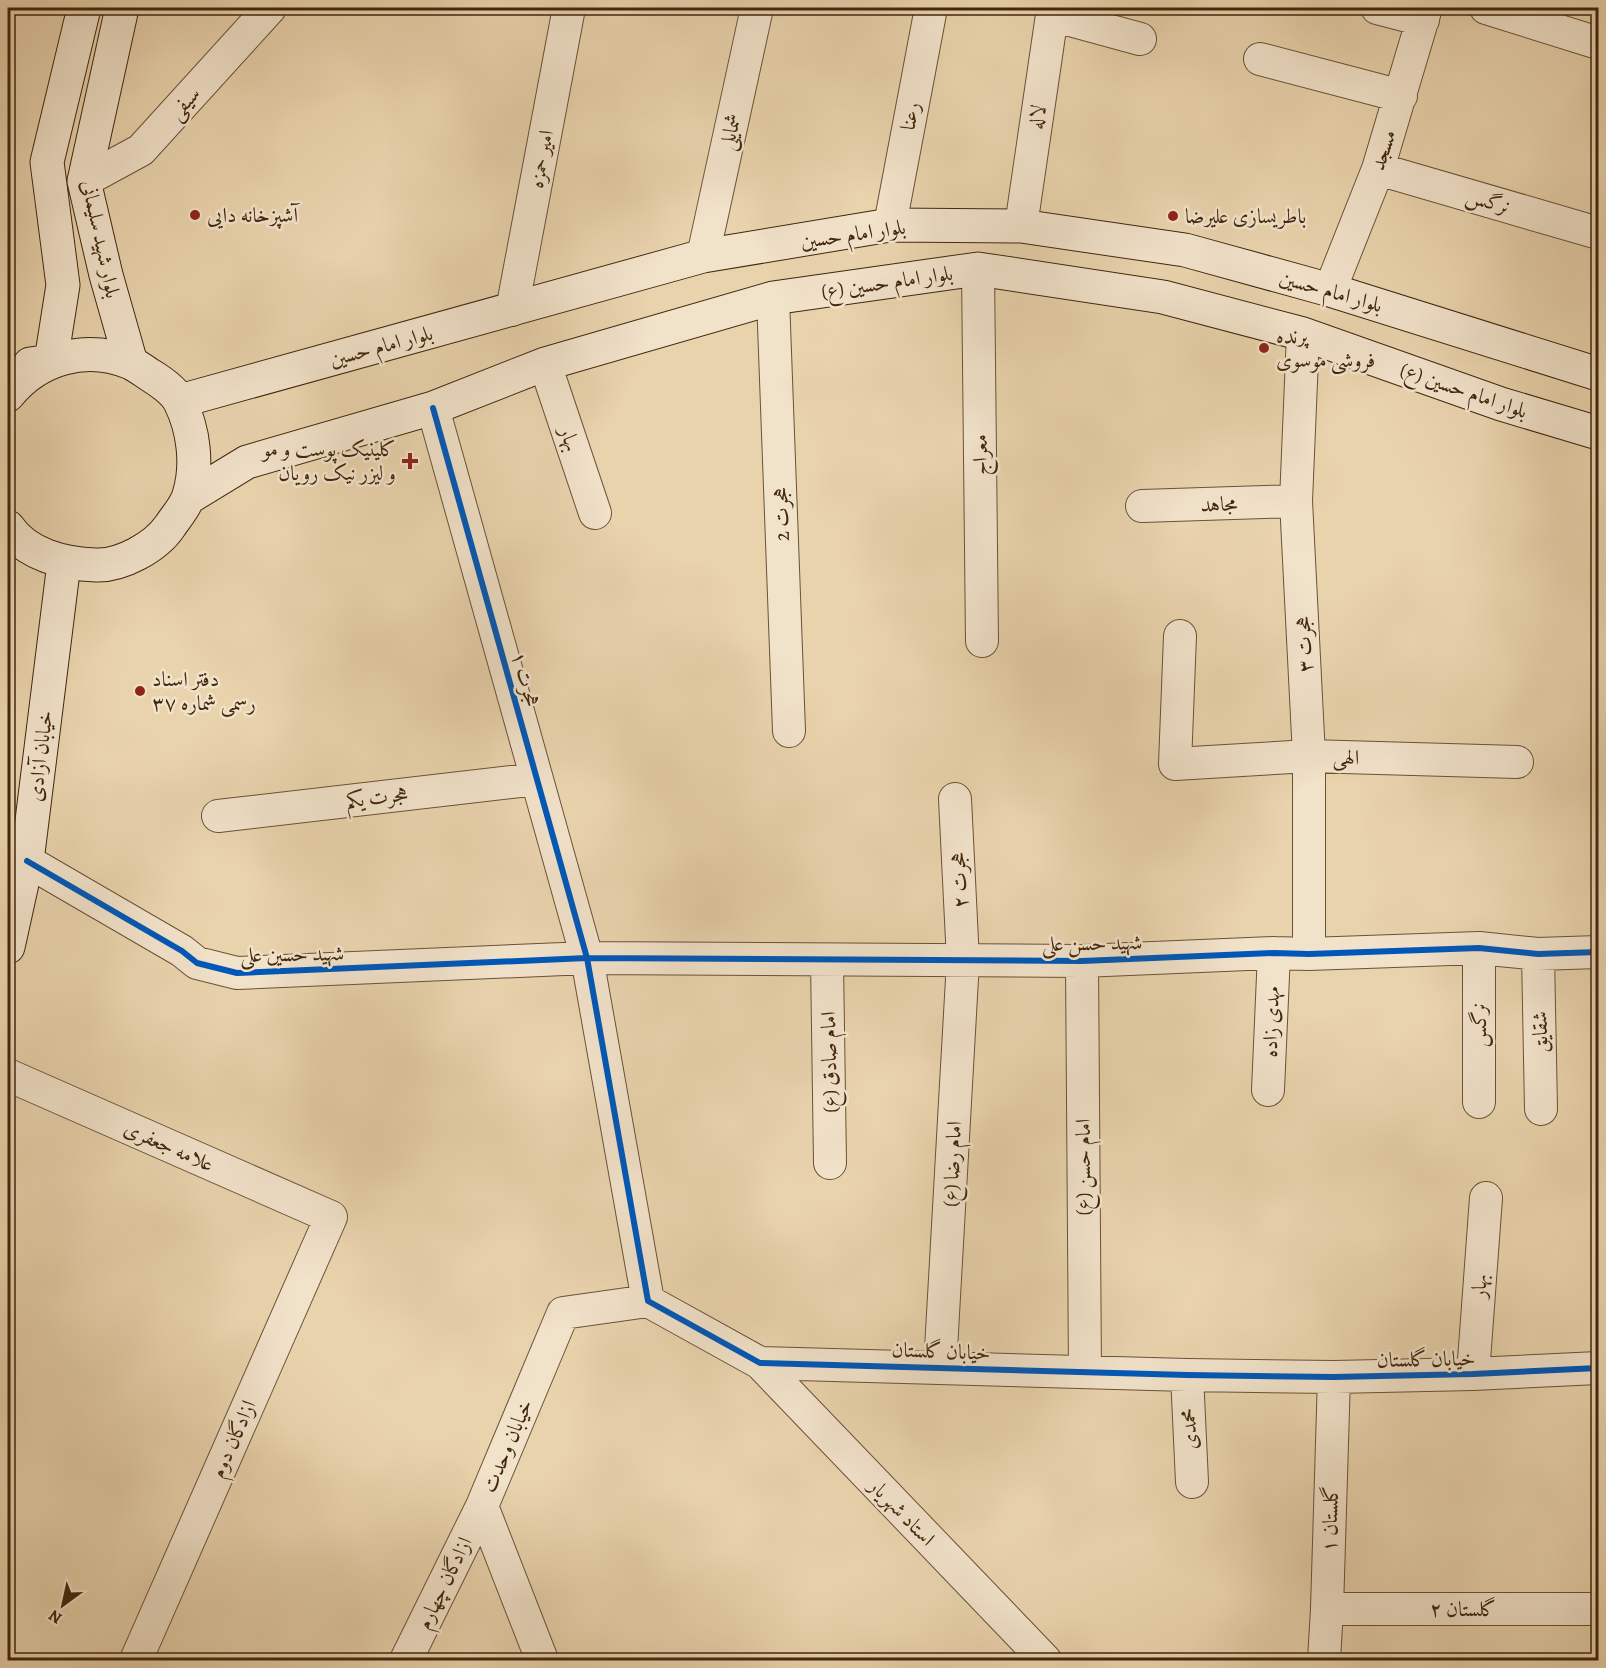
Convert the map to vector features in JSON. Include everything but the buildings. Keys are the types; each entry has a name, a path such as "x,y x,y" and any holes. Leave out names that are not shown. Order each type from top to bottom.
{"main road":[{"name":"بلوار شهید سلیمانی","path":"51,361 63,285 47,162 84,8"},
{"name":"بلوار شهید سلیمانی","path":"122,8 84,181 106,275 131,363"},
{"name":"بلوار امام حسین","path":"180,401 703,256 890,225 1021,226 1185,250 1330,290 1599,374"},
{"name":"بلوار امام حسین (ع)","path":"188,498 247,462 433,408 545,364 773,298 978,269 1163,297 1303,334 1501,404 1599,433"},
{"path":"8,367 77,355 105,356 131,363 158,380 180,401 192,438 194,474 188,498 163,537 134,556 99,566 64,563 35,551 8,526"},
{"path":"8,395 20,380 51,361"},
{"name":"خیابان آزادی","path":"8,947 27,861 64,563"}],"street":[{"name":"سیفی","path":"84,181 141,150 270,8"},
{"name":"امیر حمزه","path":"512,310 569,8"},
{"name":"شمایلی","path":"703,256 757,8"},
{"name":"رعنا","path":"890,225 931,8"},
{"path":"1377,8 1424,14"},
{"path":"1486,8 1599,43"},
{"path":"1052,11 1140,39"},
{"name":"لاله","path":"1021,226 1052,11"},
{"name":"مسجد","path":"1330,290 1378,169 1424,14"},
{"path":"1260,59 1401,96"},
{"name":"نرگس","path":"1378,169 1599,233"},
{"name":"معراج","path":"978,269 982,640"},
{"name":"هجرت 2","path":"773,298 789,731"},
{"name":"هجرت ۳","path":"1303,334 1296,501 1309,756 1309,954"},
{"name":"بهار","path":"545,364 595,513"},
{"name":"هجرت ۱","path":"433,408 587,958"},
{"name":"مجاهد","path":"1142,506 1296,501"},
{"name":"الهی","path":"1180,636 1175,764 1309,756 1516,762"},
{"name":"هجرت یکم","path":"218,816 537,779"},
{"name":"هجرت ۲","path":"955,800 963,961"},
{"name":"شهید حسین علی","path":"27,861 182,951 197,963 237,973 587,958"},
{"name":"نرگس","path":"1479,948 1479,1102"},
{"name":"شهید حسن علی","path":"587,958 1082,961 1479,948 1538,954 1599,952"},
{"name":"مهدی زاده","path":"1268,1090 1274,953"},
{"name":"شقایق","path":"1538,954 1541,1109"},
{"path":"587,958 648,1301"},
{"name":"امام صادق (ع)","path":"827,961 830,1163"},
{"name":"امام رضا (ع)","path":"940,1367 963,961"},
{"name":"امام حسن (ع)","path":"1082,961 1085,1372"},
{"name":"علامه جعفری","path":"8,1075 331,1217"},
{"name":"بهار","path":"1473,1374 1486,1198"},
{"name":"ازادگان دوم","path":"136,1660 331,1217"},
{"name":"خیابان گلستان","path":"648,1301 760,1363 1334,1377 1599,1368"},
{"name":"خیابان وحدت","path":"542,1660 482,1506 563,1313 648,1301"},
{"name":"استاد شهریار","path":"760,1363 1045,1660"},
{"name":"محمدی","path":"1187,1375 1192,1482"},
{"name":"گلستان ۱","path":"1324,1660 1334,1377"},
{"name":"ازادگان چهارم","path":"406,1660 482,1506"},
{"name":"گلستان ۲","path":"1327,1609 1599,1609"}],"cycle path":[{"path":"433,408 587,958 648,1301 760,1363 1334,1377 1598,1368"},
{"path":"27,861 182,951 197,963 237,973 587,958 1082,961 1479,948 1538,954 1598,952"}],"place":[{"name":"آشپزخانه دایی","path":"195,215"},
{"name":"باطریسازی علیرضا","path":"1173,216"},
{"name":"پرنده فروشی موسوی","path":"1264,348"},
{"name":"کلینیک پوست و مو و لیزر نیک رویان","path":"410,461"},
{"name":"دفتر اسناد رسمی شماره ۳۷","path":"140,691"}]}
